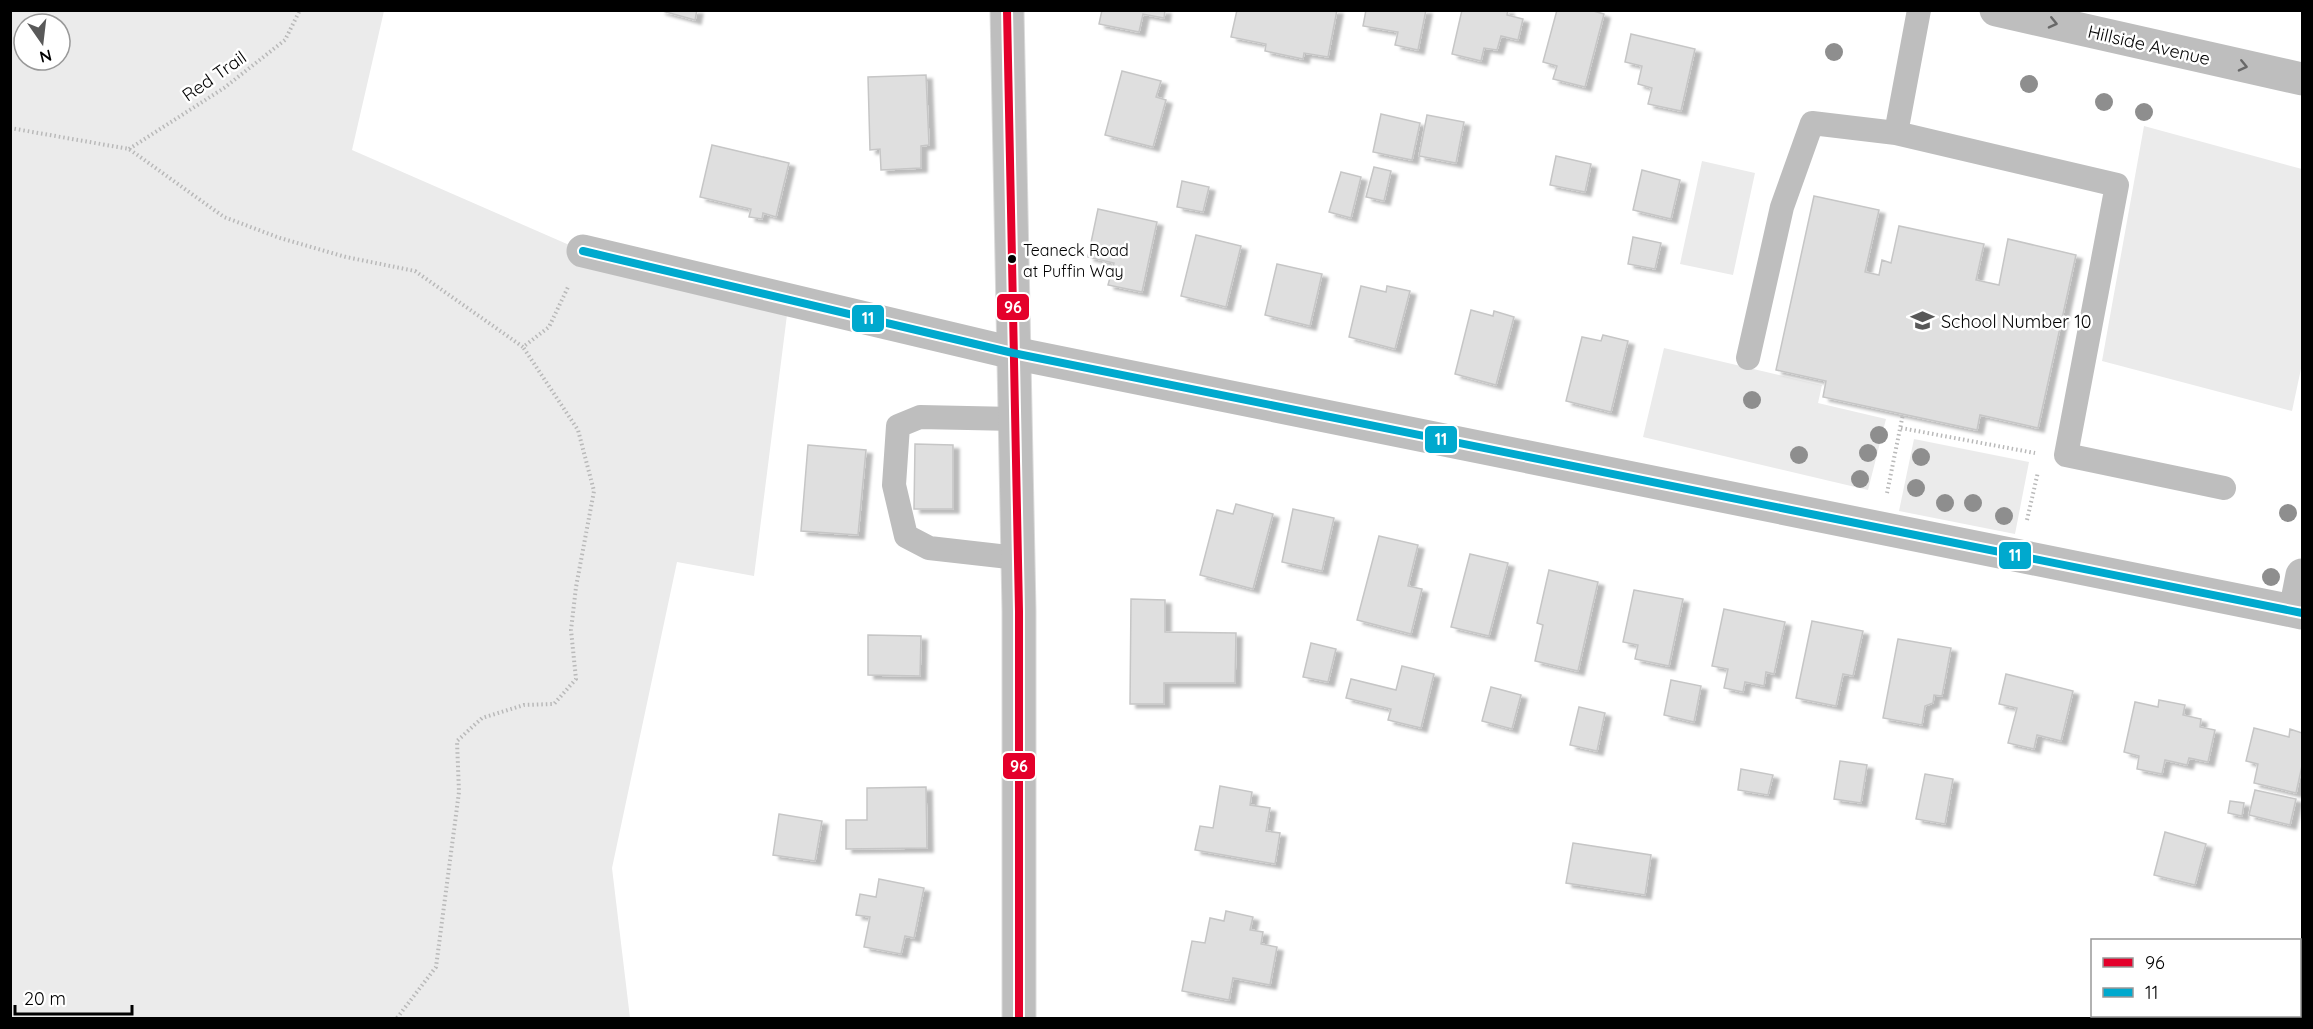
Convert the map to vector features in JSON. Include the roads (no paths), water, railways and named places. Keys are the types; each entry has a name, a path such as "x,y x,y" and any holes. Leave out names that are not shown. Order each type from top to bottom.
{"street":[{"path":"1007,10 1018,558 1019,1018"},
{"name":"Hillside Avenue","path":"1996,10 2302,79"},
{"path":"584,251 1013,353 2299,612 2302,575"}],"lane":[{"path":"1896,133 1919,10"},
{"path":"1748,358 1782,207 1812,123 1896,133 2117,185 2066,456 2224,488"},
{"path":"1015,419 920,417 898,426 894,485 906,536 929,548 1018,558"}],"place":[{"name":"Teaneck Road at Puffin Way","path":"1012,259"},
{"name":"School Number 10","path":"1923,321"}]}
